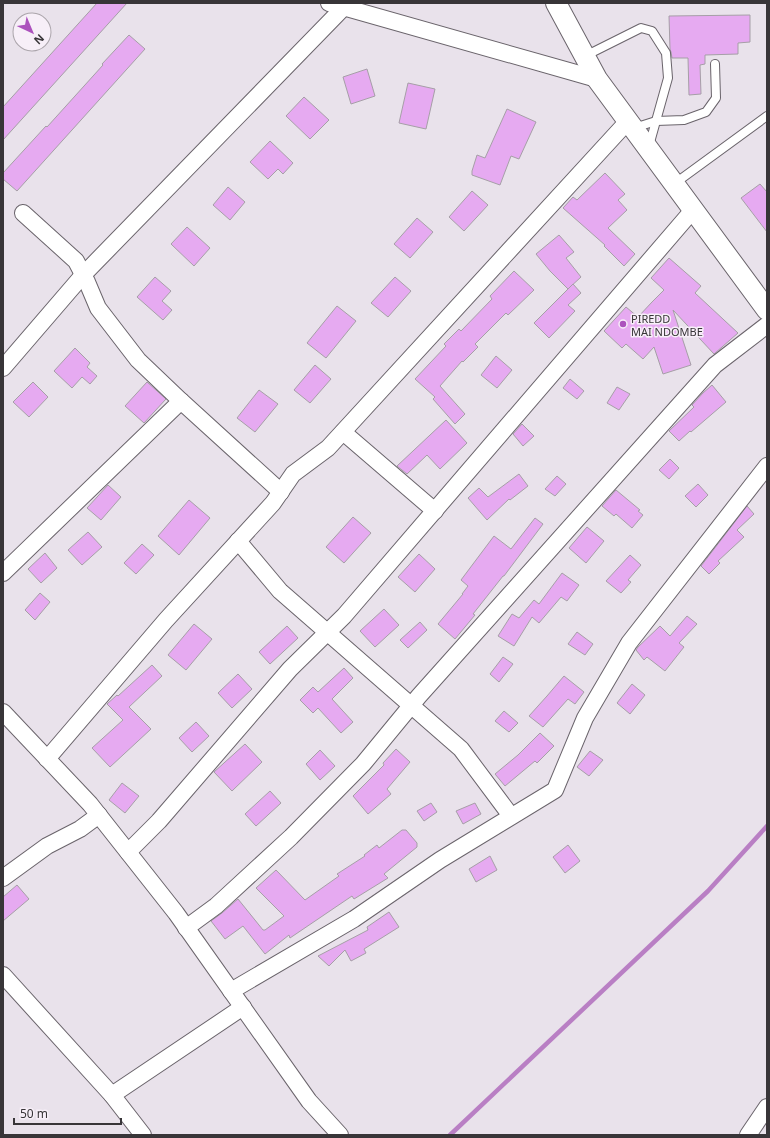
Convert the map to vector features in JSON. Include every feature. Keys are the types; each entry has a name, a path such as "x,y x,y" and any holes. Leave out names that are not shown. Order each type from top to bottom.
{"street":[{"path":"556,3 598,79 767,310"},
{"path":"3,368 83,275 340,4 598,79"},
{"path":"47,759 161,626 273,503 293,474 328,448 631,125"},
{"path":"128,852 159,821 290,669 344,616 693,210"},
{"path":"23,213 76,261 98,308 138,360 281,492"},
{"path":"186,928 216,906 290,837 363,764 411,706 715,365 767,325"},
{"path":"3,573 181,401"},
{"path":"343,432 435,511"},
{"path":"231,991 354,919 440,860 555,790 585,718 629,643 767,466"},
{"path":"238,541 280,591 461,749 511,816"},
{"path":"3,712 90,804 186,928 309,1101 340,1135"},
{"path":"3,878 47,846 80,829 99,816"},
{"path":"3,975 112,1095 143,1135"},
{"path":"112,1095 242,1007"},
{"path":"748,1135 767,1107"}],"lane":[{"path":"584,56 641,28 652,30 666,53 668,78 649,149"},
{"path":"631,125 656,121 684,120 706,112 716,98 715,64"},
{"path":"674,184 767,116"}],"building":[{"path":"97,3 127,3 3,140 3,107"},
{"path":"750,15 750,42 738,43 738,54 705,55 705,64 700,65 701,94 689,95 688,58 672,58 670,49 669,16"},
{"path":"129,35 145,49 17,191 3,179 3,173 46,126 47,127"},
{"path":"367,69 375,96 351,104 343,77"},
{"path":"408,83 435,89 426,129 399,123"},
{"path":"304,97 329,120 310,139 286,116"},
{"path":"507,109 536,122 519,159 511,156 500,185 472,175 472,171 477,155 485,158"},
{"path":"270,141 293,163 283,174 278,169 268,179 250,162"},
{"path":"605,173 625,194 618,200 627,210 608,228 635,254 624,266 604,246 605,245 563,208 573,197 577,200"},
{"path":"760,184 767,192 767,232 741,198"},
{"path":"228,187 245,202 230,220 213,205"},
{"path":"472,191 488,205 464,231 449,217"},
{"path":"417,218 433,232 410,258 394,244"},
{"path":"187,227 210,248 194,266 171,244"},
{"path":"559,235 574,252 566,258 581,277 568,289 536,254"},
{"path":"669,258 701,286 695,293 738,333 714,354 673,310 691,365 663,374 654,347 643,359 626,344 622,348 604,331 626,307 638,317 664,290 651,278"},
{"path":"514,271 534,290 508,315 506,313 475,344 478,347 463,362 462,361 440,386 465,414 455,424 433,399 435,397 415,379 446,346 444,344 459,329 461,331 492,299 490,296"},
{"path":"155,277 171,291 162,301 172,310 163,320 137,297"},
{"path":"395,277 411,291 388,317 371,303"},
{"path":"573,284 581,293 568,305 575,311 549,338 534,323"},
{"path":"337,306 356,321 326,358 307,343"},
{"path":"75,348 90,363 87,367 97,376 90,384 82,377 72,388 54,371"},
{"path":"496,356 512,370 497,388 481,375"},
{"path":"315,365 331,379 310,403 294,390"},
{"path":"570,379 584,391 577,399 563,388"},
{"path":"33,382 48,397 29,417 13,402"},
{"path":"147,382 166,399 144,423 125,406"},
{"path":"712,385 726,402 679,441 669,431 694,407 692,405"},
{"path":"617,387 630,394 619,410 607,403"},
{"path":"259,390 278,404 255,432 237,418"},
{"path":"446,420 467,443 440,469 427,455 407,474 397,466"},
{"path":"522,424 534,436 523,446 513,434"},
{"path":"670,459 679,468 669,479 659,470"},
{"path":"519,474 528,486 510,500 509,499 487,520 468,498 479,488 488,497"},
{"path":"557,476 566,484 555,496 545,489"},
{"path":"698,484 708,495 696,507 685,496"},
{"path":"108,485 121,497 101,520 87,508"},
{"path":"616,490 640,510 638,511 643,515 632,528 616,514 614,516 602,506"},
{"path":"189,500 210,518 179,555 158,536"},
{"path":"747,506 754,514 737,530 744,537 718,561 720,563 709,574 701,566"},
{"path":"353,517 371,533 344,563 326,547"},
{"path":"535,518 543,524 473,614 475,615 455,639 438,624 468,586 461,580 494,536 511,549"},
{"path":"587,527 604,541 586,563 569,548"},
{"path":"88,532 102,547 82,565 68,550"},
{"path":"142,544 154,555 136,574 124,563"},
{"path":"45,553 57,568 41,583 28,569"},
{"path":"419,554 435,569 415,592 398,577"},
{"path":"630,555 641,565 628,580 631,582 621,593 606,581"},
{"path":"562,573 579,585 567,601 561,597 539,623 532,617 514,646 498,636 512,614 519,618 534,600 539,604"},
{"path":"40,593 50,602 35,620 25,610"},
{"path":"384,609 399,625 375,647 360,631"},
{"path":"687,616 697,624 679,643 684,647 665,671 647,657 644,660 636,650 638,647 660,626 670,636"},
{"path":"420,622 427,630 408,648 400,640"},
{"path":"194,624 212,639 186,670 168,655"},
{"path":"287,626 298,638 270,664 259,652"},
{"path":"577,632 593,644 585,655 568,644"},
{"path":"503,657 513,664 499,682 490,674"},
{"path":"152,665 162,676 129,707 151,729 110,767 92,748 123,720 107,704"},
{"path":"344,668 353,678 332,699 353,722 341,733 318,708 313,713 300,700 313,687 318,692"},
{"path":"238,674 252,689 232,708 218,693"},
{"path":"564,676 584,692 575,704 568,699 543,727 529,716"},
{"path":"632,684 645,695 630,714 617,703"},
{"path":"504,711 518,723 509,732 495,721"},
{"path":"196,722 209,736 192,752 179,738"},
{"path":"540,733 554,746 537,763 535,761 505,786 495,774 518,755"},
{"path":"245,744 262,762 232,791 214,772"},
{"path":"396,749 410,762 387,789 391,794 368,814 353,796 384,765 383,763"},
{"path":"320,750 335,766 320,780 306,764"},
{"path":"590,751 603,760 589,776 577,767"},
{"path":"122,783 139,796 125,813 109,800"},
{"path":"270,791 281,803 256,826 245,814"},
{"path":"431,803 437,812 424,821 417,811"},
{"path":"475,803 481,814 463,824 456,811"},
{"path":"402,830 406,830 417,843 417,847 384,874 388,878 354,899 352,896 290,938 289,935 265,954 243,926 225,939 211,921 238,899 263,930 265,930 284,916 256,888 276,870 305,900 339,876 337,874 365,856 364,855 377,845 379,848"},
{"path":"568,845 580,861 565,873 553,857"},
{"path":"490,856 497,870 476,882 469,869"},
{"path":"17,885 29,899 3,921 3,897"},
{"path":"389,912 399,927 364,949 366,953 351,961 345,950 329,966 318,956 368,930 367,927"}],"waterway":[{"path":"450,1135 708,891 767,826"}],"place":[{"name":"PIREDD MAI NDOMBE","path":"623,324"}]}
